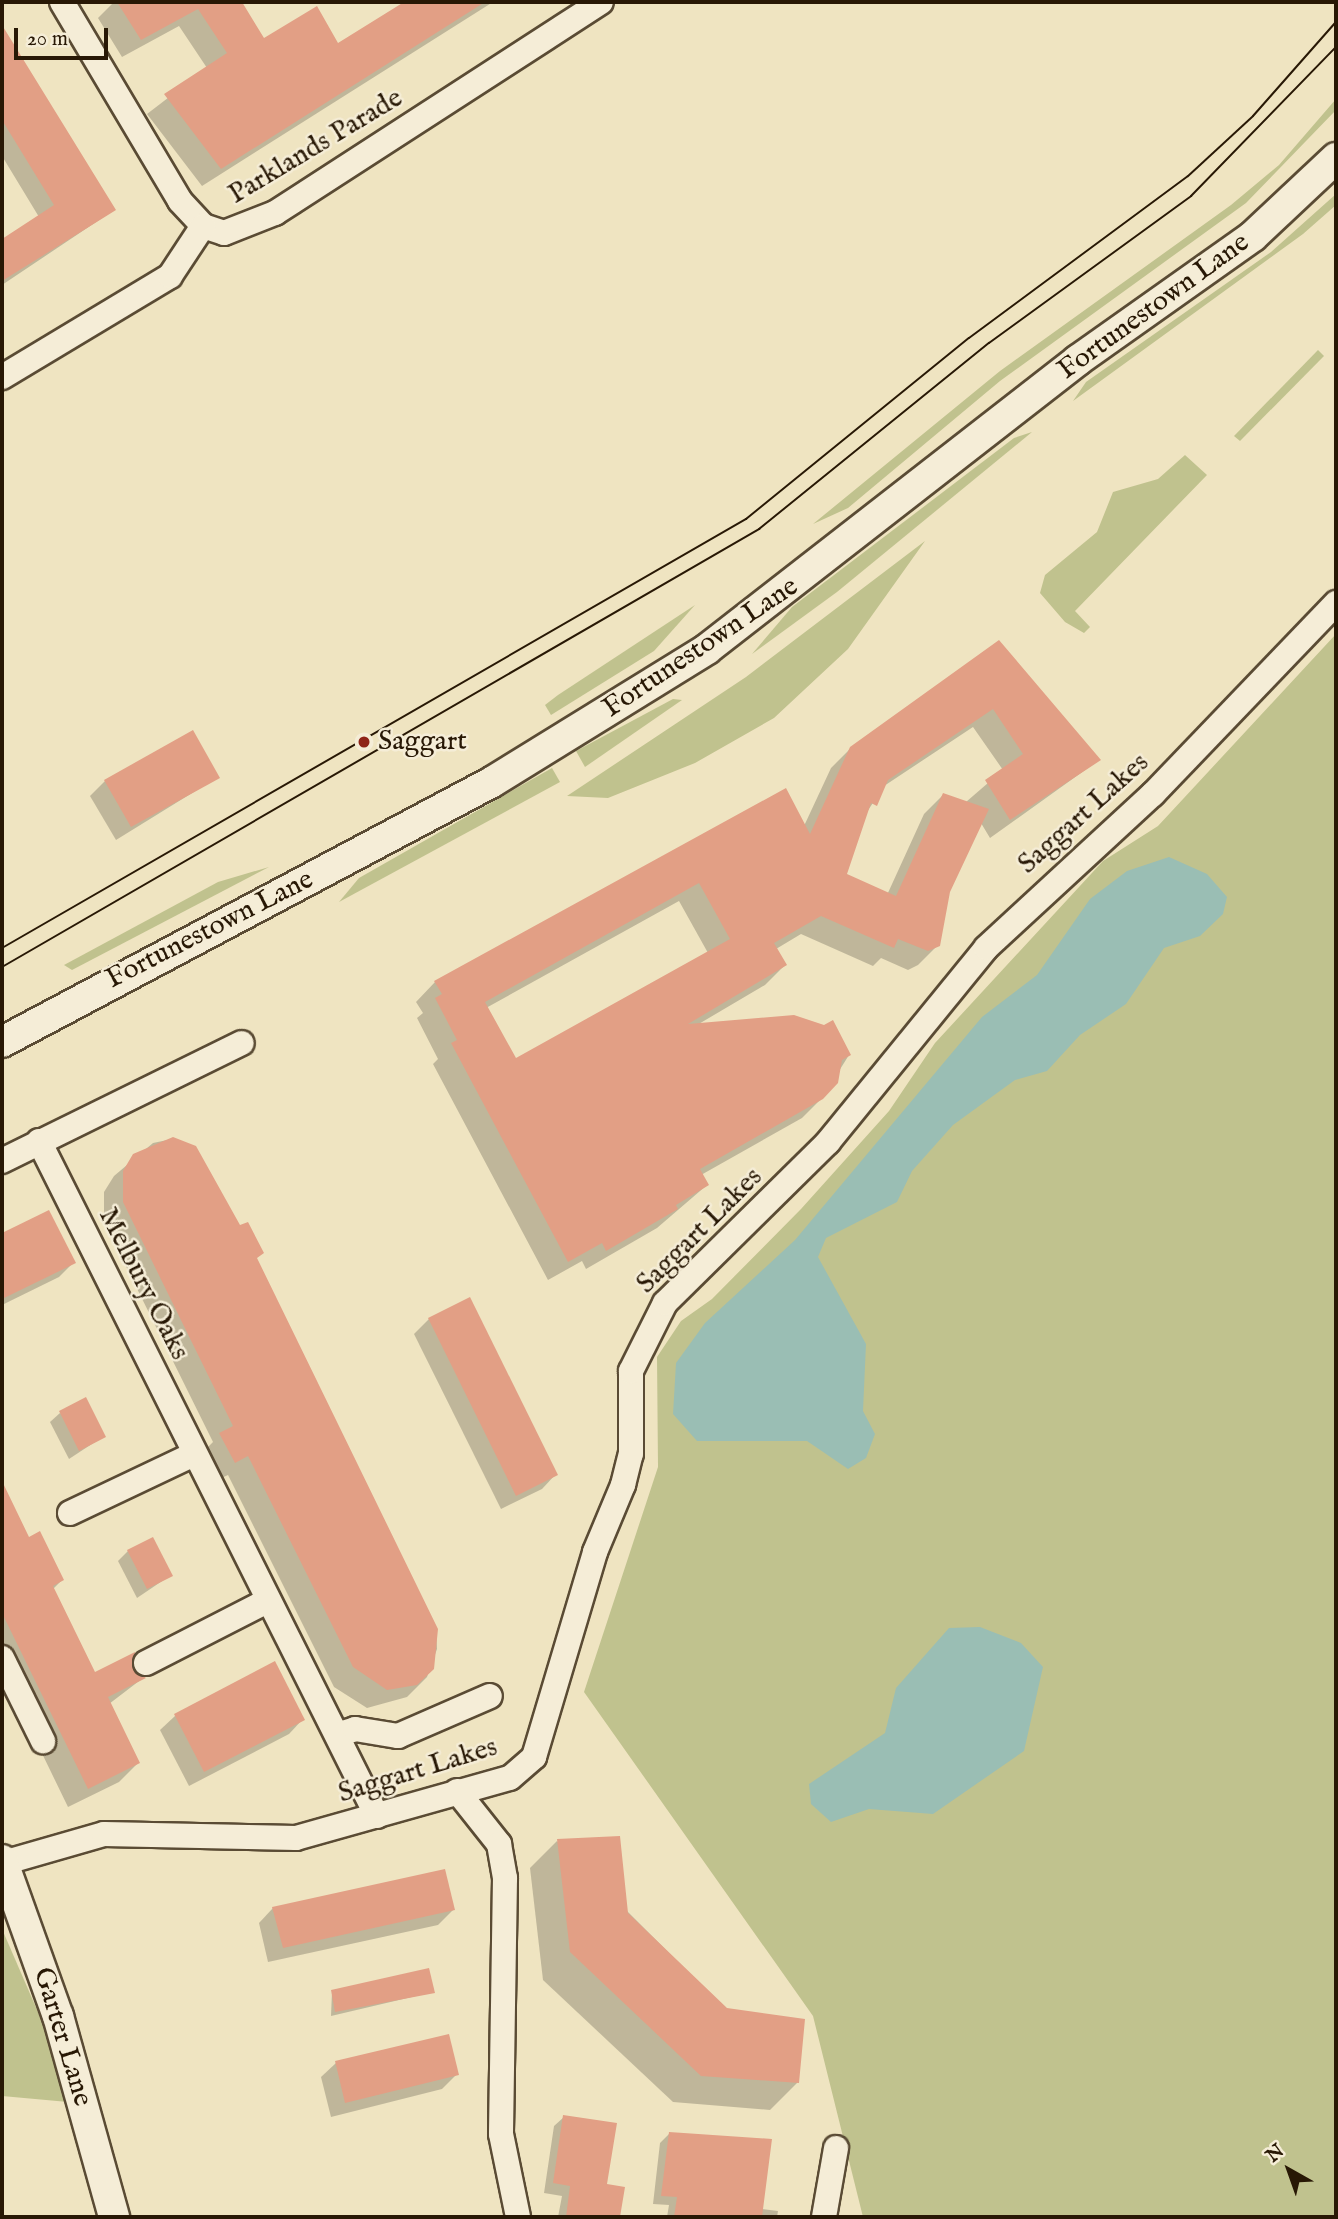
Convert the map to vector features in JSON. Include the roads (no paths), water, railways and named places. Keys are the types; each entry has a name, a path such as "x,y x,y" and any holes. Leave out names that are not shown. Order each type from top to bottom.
{"street":[{"path":"62,2 180,201 203,226"},
{"name":"Parklands Parade","path":"2,377 170,276 203,226 224,233 275,213 601,2"},
{"name":"Fortunestown Lane","path":"2,1042 492,782 707,649 1078,360 1262,229 1336,158"},
{"name":"Saggart Lakes","path":"2,1862 104,1834 154,1831 249,1842 296,1838 510,1778 543,1740 588,1576 629,1464 631,1371 665,1303 828,1142 986,948 1153,794 1336,603"},
{"path":"2,1161 242,1043"},
{"name":"Melbury Oaks","path":"38,1141 267,1601 340,1734 377,1816"},
{"path":"70,1513 194,1454"},
{"path":"146,1662 267,1601"},
{"path":"2,1658 43,1741"},
{"path":"340,1734 355,1729 398,1736 490,1696"},
{"path":"457,1791 499,1844 505,1878 501,2134 518,2217"},
{"name":"Garter Lane","path":"2,1862 58,2016 114,2217"},
{"path":"824,2217 836,2148"}],"water":[{"path":"1169,857 1207,874 1227,897 1223,914 1200,936 1164,948 1126,1004 1080,1035 1047,1071 1015,1080 953,1125 912,1171 897,1202 826,1238 818,1257 866,1344 863,1411 875,1434 866,1458 848,1469 807,1441 697,1441 673,1414 676,1363 705,1323 795,1240 982,1017 1037,975 1090,899 1127,871"},
{"path":"980,1627 1021,1643 1043,1667 1024,1751 933,1814 869,1809 831,1822 811,1804 809,1784 885,1733 896,1688 949,1628"}],"tram line":[{"path":"2,948 746,519 969,338 1188,176 1253,116 1336,22"},
{"path":"2,967 759,529 989,343 1191,196 1336,47"}],"place":[{"name":"Saggart","path":"364,742"}]}
